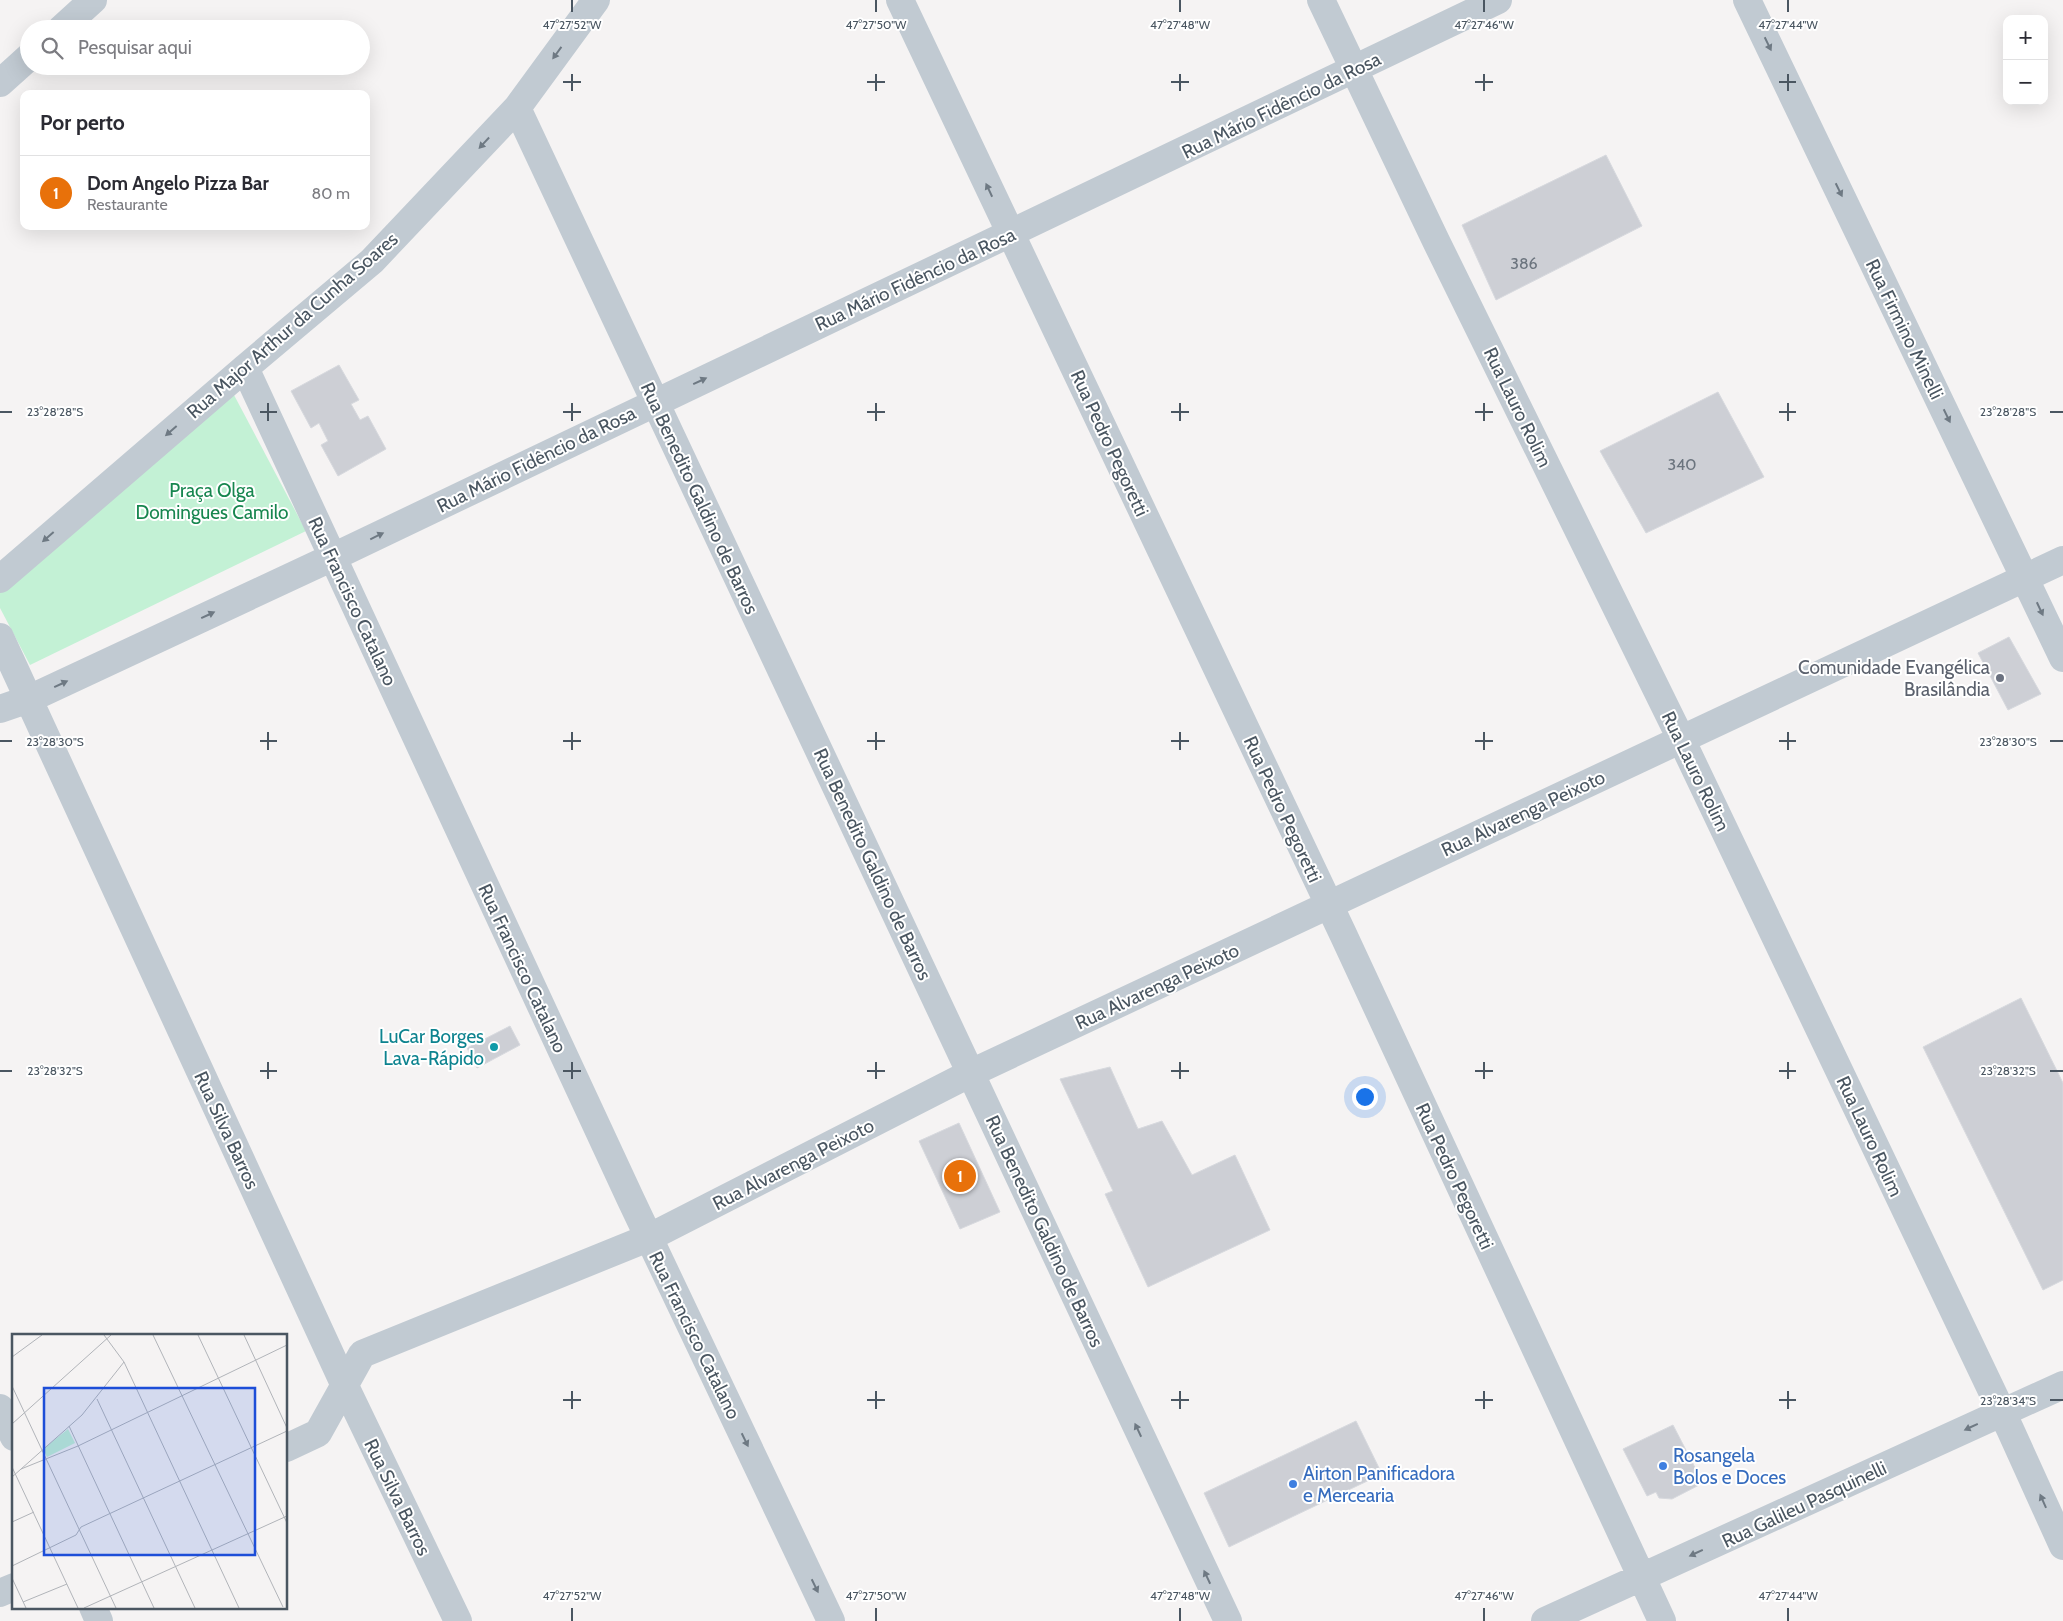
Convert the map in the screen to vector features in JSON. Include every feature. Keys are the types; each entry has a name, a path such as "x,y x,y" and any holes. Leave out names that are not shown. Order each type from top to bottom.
{"street":[{"path":"71,20 93,0"},
{"name":"Rua Major Arthur da Cunha Soares","path":"0,579 372,261 517,108 596,0"},
{"name":"Rua Pedro Pegoretti","path":"900,0 1329,905 1662,1621"},
{"name":"Rua Lauro Rolim","path":"1321,0 1436,241 1681,739 2002,1413 2063,1546"},
{"name":"Rua Mário Fidêncio da Rosa","path":"333,557 1498,0"},
{"name":"Rua Firmino Minelli","path":"1747,0 2063,658"},
{"path":"0,83 20,65"},
{"name":"Rua Benedito Galdino de Barros","path":"517,108 1228,1621"},
{"name":"Rua Francisco Catalano","path":"245,368 648,1238 832,1621"},
{"path":"0,709 29,698 333,557"},
{"name":"Rua Alvarenga Peixoto","path":"288,1447 318,1433 362,1354 648,1238 971,1073 2063,560"},
{"name":"Rua Silva Barros","path":"0,636 345,1386 458,1621"},
{"name":"Rua Galileu Pasquinelli","path":"1545,1621 2063,1385"},
{"path":"0,1408 12,1433"},
{"path":"0,1593 12,1588"},
{"path":"93,1608 99,1621"}],"green space":[{"name":"Praça Olga Domingues Camilo","path":"234,395 306,531 30,665 0,608 0,583"}],"building":[{"path":"1606,155 1642,226 1496,300 1462,225"},
{"path":"339,365 359,400 351,404 360,420 368,416 386,449 338,476 321,445 328,441 319,423 311,428 291,391"},
{"path":"1718,392 1764,477 1646,533 1600,451"},
{"path":"2009,637 2041,694 2008,710 1978,653"},
{"path":"2021,998 2063,1083 2063,1280 2043,1290 1923,1047"},
{"name":"LuCar Borges Lava-Rápido","path":"510,1026 520,1045 477,1068 467,1048"},
{"path":"1110,1067 1138,1129 1162,1121 1192,1175 1235,1155 1270,1230 1148,1287 1105,1194 1113,1191 1060,1079"},
{"path":"959,1123 1000,1212 960,1229 919,1141"},
{"name":"Airton Panificadora e Mercearia","path":"1356,1421 1382,1474 1229,1547 1204,1493"},
{"name":"Rosangela Bolos e Doces","path":"1673,1425 1703,1483 1672,1499 1659,1498 1656,1492 1647,1496 1623,1449"}],"place":[{"name":"Comunidade Evangélica Brasilândia","path":"2000,678"},
{"name":"LuCar Borges Lava-Rápido","path":"494,1047"},
{"name":"Dom Angelo Pizza Bar","path":"960,1176"},
{"name":"Rosangela Bolos e Doces","path":"1663,1466"},
{"name":"Airton Panificadora e Mercearia","path":"1293,1484"}]}
